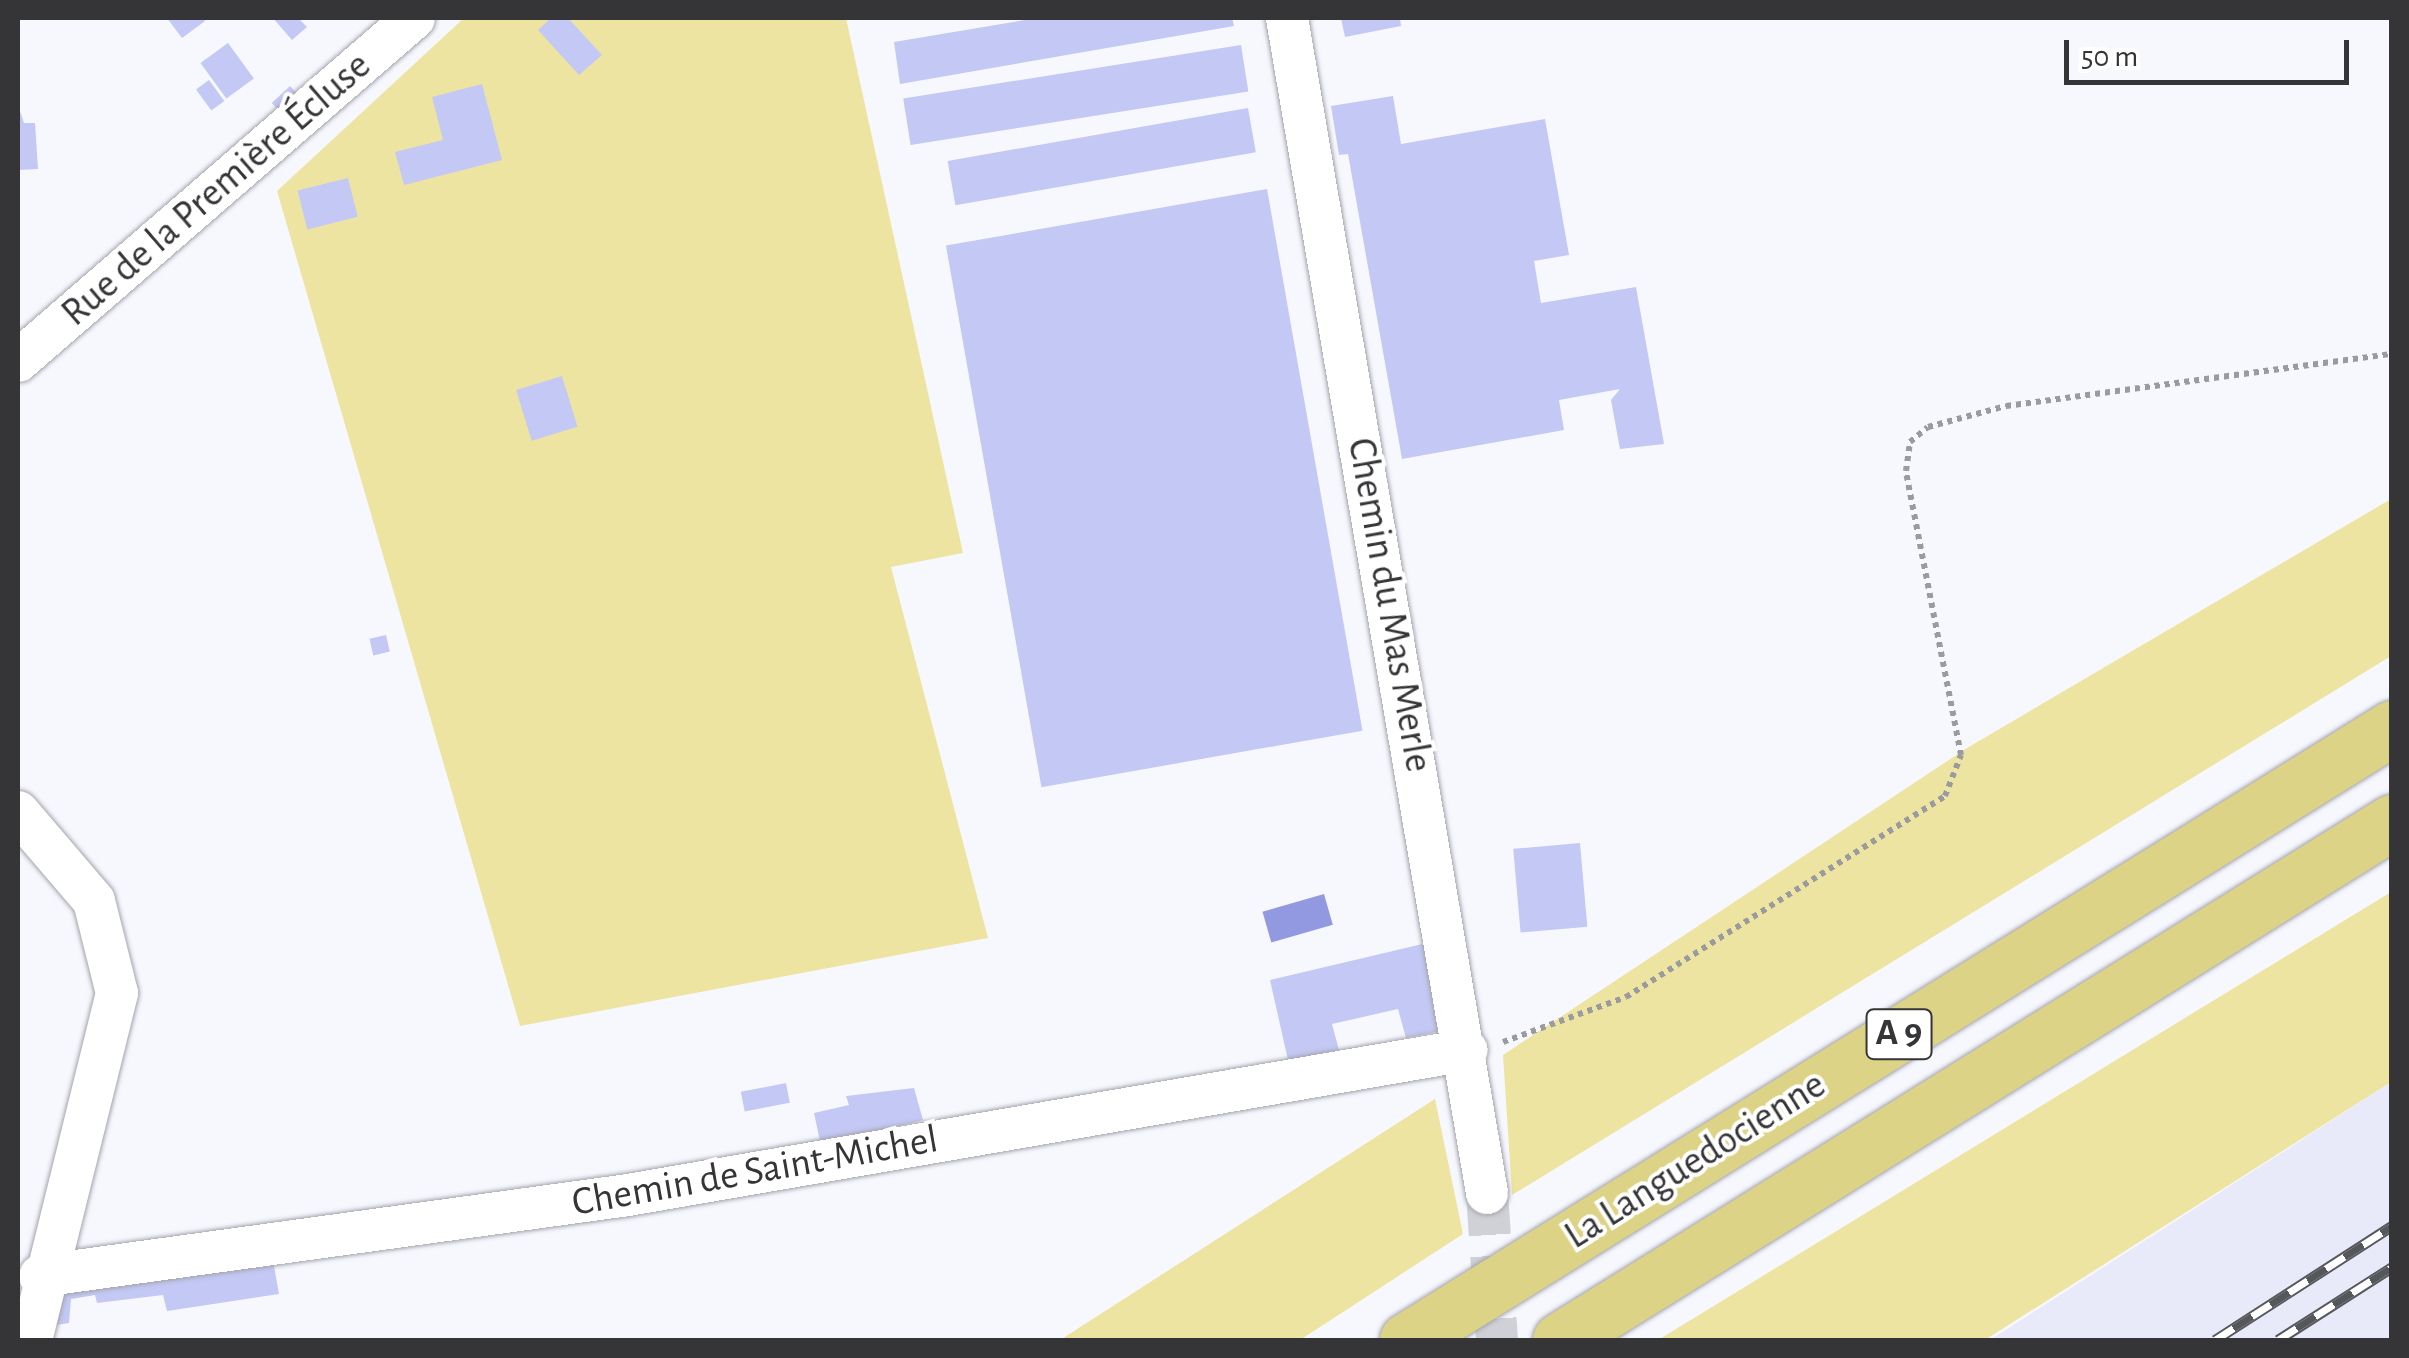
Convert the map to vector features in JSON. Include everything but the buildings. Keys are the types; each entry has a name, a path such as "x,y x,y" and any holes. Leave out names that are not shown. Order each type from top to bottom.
{"highway":[{"name":"La Languedocienne","path":"1407,1340 2392,728"},
{"name":"La Languedocienne","path":"1560,1340 2392,822"}],"street":[{"name":"Rue de la Première Écluse","path":"18,361 414,18"},
{"name":"Chemin du Mas Merle","path":"1287,18 1467,1050 1487,1194"},
{"path":"18,812 94,902 117,993 40,1276 31,1340"},
{"name":"Chemin de Saint-Michel","path":"40,1276 628,1195 1467,1050"}],"path":[{"path":"1467,1050 1626,997 1946,796 1961,755 1906,471 1910,442 1928,427 2006,406 2392,354"}],"shaded area":[{"path":"464,18 846,18 963,553 891,567 988,938 520,1026 277,191"},
{"path":"2391,499 2391,656 1512,1195 1503,1055 1967,748"},
{"path":"2391,892 2391,1082 1985,1340 1658,1340"},
{"path":"2391,1082 2391,1340 1990,1340 2286,1150"},
{"path":"1435,1099 1463,1234 1300,1340 1060,1340"}],"water":[{"path":"1324,894 1333,925 1271,942 1262,912"}],"tunnel":[{"path":"1487,1193 1497,1340"}],"railway":[{"path":"2215,1340 2392,1226"},
{"path":"2278,1340 2392,1267"}]}
